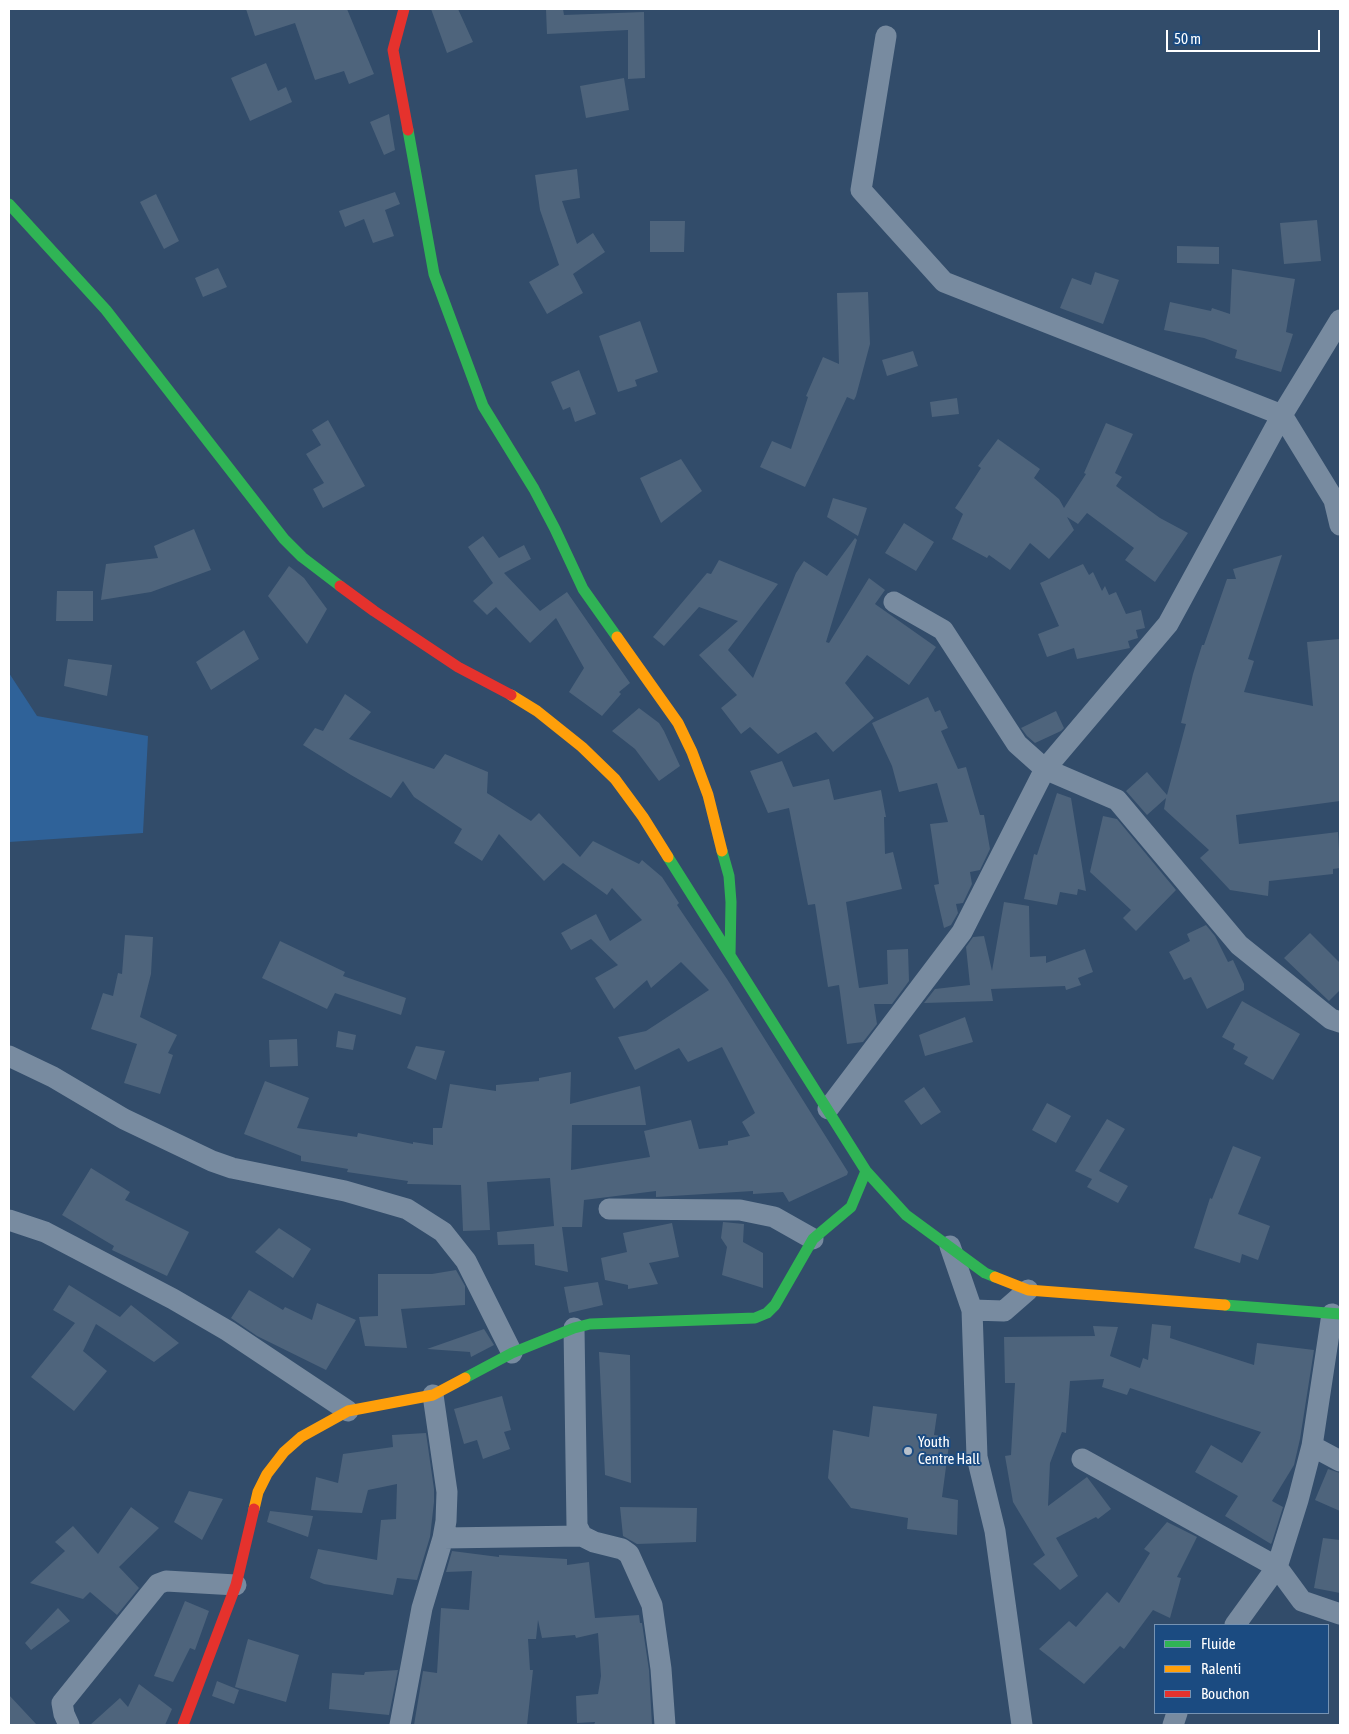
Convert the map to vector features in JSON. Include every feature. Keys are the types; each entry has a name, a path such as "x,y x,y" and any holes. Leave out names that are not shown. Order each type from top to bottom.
{"street":[{"path":"404,9 393,50 434,274 483,406 555,528 583,589 678,723 692,752 708,795 729,876 731,902 730,955"},
{"path":"886,36 861,190 944,282 1282,415 1334,500 1340,526"},
{"path":"9,204 106,310 284,539 302,557 374,611 450,662 537,710 582,746 615,779 643,817 866,1171 906,1215 984,1273 1028,1290 1336,1314 1312,1446 1298,1500 1277,1567 1236,1624"},
{"path":"828,1109 962,932 1045,769 1168,624 1282,415 1340,320"},
{"path":"894,602 943,630 1017,744 1045,769 1117,800 1239,945 1330,1019 1340,1022"},
{"path":"9,1056 53,1077 124,1119 212,1161 232,1168 345,1191 407,1209 443,1232 466,1261 512,1353"},
{"path":"183,1725 236,1585 258,1492 267,1474 284,1452 302,1437 348,1411 433,1395 512,1353 574,1328 590,1324 755,1318 767,1313 775,1305 813,1239 851,1206 866,1171"},
{"path":"609,1209 740,1210 774,1217 813,1239"},
{"path":"9,1220 45,1232 173,1299 228,1332 348,1411"},
{"path":"950,1246 972,1310 977,1457 995,1531 1022,1725"},
{"path":"972,1310 1004,1311 1028,1290"},
{"path":"574,1328 577,1526 582,1536"},
{"path":"400,1725 422,1608 443,1538 446,1521 446,1492 433,1395"},
{"path":"1312,1446 1340,1461"},
{"path":"1082,1459 1277,1567 1302,1601 1340,1614"},
{"path":"443,1538 582,1536 594,1542 622,1549 629,1554 652,1605 661,1670 665,1725"},
{"path":"70,1725 64,1714 62,1703 158,1584 166,1581 236,1585"}],"shaded area":[{"path":"9,673 37,716 148,736 143,833 9,842"}],"building":[{"path":"246,9 347,9 374,74 349,84 344,71 315,80 295,23 255,36"},
{"path":"431,9 458,9 473,42 447,53"},
{"path":"546,9 563,9 564,15 644,12 645,78 628,79 628,30 547,34"},
{"path":"266,63 278,91 286,87 292,102 250,121 231,78"},
{"path":"624,78 629,110 586,118 580,86"},
{"path":"389,114 395,150 384,155 370,122"},
{"path":"577,169 580,198 562,201 577,244 593,233 605,252 573,274 583,293 547,314 529,282 559,265 540,210 535,175"},
{"path":"395,192 400,204 385,210 394,236 373,243 364,219 345,227 339,211"},
{"path":"156,194 179,241 164,249 140,202"},
{"path":"1317,220 1321,261 1284,264 1280,223"},
{"path":"650,221 685,221 684,252 650,252"},
{"path":"1177,246 1219,247 1219,264 1177,263"},
{"path":"218,268 227,287 203,297 195,278"},
{"path":"1232,269 1295,279 1286,332 1293,334 1281,372 1235,358 1237,350 1204,338 1164,330 1170,302 1211,311 1212,308 1230,314"},
{"path":"1095,272 1119,280 1103,324 1060,308 1072,278 1091,285"},
{"path":"868,292 870,344 856,396 854,400 847,397 805,487 760,467 772,441 791,449 808,397 806,396 823,357 839,364 837,293"},
{"path":"640,321 658,372 635,380 637,386 618,392 599,336"},
{"path":"913,351 918,366 887,376 882,360"},
{"path":"579,370 596,414 575,422 570,407 563,410 551,382"},
{"path":"957,398 959,414 932,417 930,402"},
{"path":"328,420 365,486 323,508 313,489 324,483 306,454 321,445 312,430"},
{"path":"1106,423 1133,434 1115,473 1122,477 1116,486 1160,518 1188,533 1155,582 1125,560 1134,548 1087,513 1078,524 1067,517 1074,530 1049,559 1030,543 1010,570 989,555 987,558 952,539 963,514 955,508 981,468 978,466 998,439 1040,469 1034,478 1059,499 1064,508 1086,474 1084,473"},
{"path":"681,459 702,491 661,523 640,478"},
{"path":"833,498 867,508 858,536 827,517"},
{"path":"904,523 934,542 916,571 885,553"},
{"path":"194,529 211,570 151,592 101,600 106,564 158,558 154,546"},
{"path":"483,536 499,558 524,545 531,559 504,573 540,611 567,592 630,683 619,692 621,694 602,716 569,692 584,668 556,618 530,643 496,607 487,615 473,601 493,583 468,547"},
{"path":"855,538 857,540 826,642 829,643 869,578 885,590 875,604 936,647 909,685 867,655 845,683 874,718 833,752 816,732 778,754 750,727 741,734 721,708 737,695 699,655 738,621 699,607 664,646 653,637 707,573 711,574 719,560 778,584 728,650 753,678 796,573 804,561 827,576"},
{"path":"1282,555 1248,659 1254,661 1244,692 1313,706 1307,642 1339,639 1340,801 1236,815 1239,844 1338,832 1340,868 1333,869 1333,874 1269,881 1268,896 1230,890 1200,858 1209,850 1164,809 1166,798 1147,815 1126,791 1147,772 1167,795 1186,724 1181,723 1193,674 1227,579 1236,579 1233,569"},
{"path":"1083,564 1089,575 1093,572 1102,591 1105,586 1109,595 1116,592 1126,614 1141,610 1145,628 1136,630 1138,638 1128,641 1130,648 1077,659 1074,648 1047,657 1038,634 1059,626 1040,583"},
{"path":"289,566 304,578 327,609 307,644 268,596"},
{"path":"57,591 93,591 93,621 56,621"},
{"path":"244,630 259,659 211,690 196,662"},
{"path":"68,659 112,665 107,696 64,686"},
{"path":"345,694 371,712 349,739 434,769 445,754 488,772 487,793 531,821 539,813 580,857 593,841 639,864 642,860 662,877 679,903 677,905 727,979 848,1172 847,1175 789,1202 783,1192 753,1194 753,1191 656,1197 656,1191 584,1200 582,1227 562,1227 568,1272 535,1265 534,1244 498,1245 497,1232 554,1226 550,1178 487,1182 490,1230 463,1231 461,1185 407,1184 408,1181 347,1172 348,1169 301,1161 301,1156 244,1134 265,1081 309,1098 297,1128 357,1137 358,1133 413,1144 413,1142 433,1145 433,1128 442,1128 450,1084 496,1091 496,1085 539,1081 539,1078 571,1072 570,1104 640,1086 646,1125 572,1125 571,1170 650,1157 644,1131 691,1120 699,1149 728,1145 728,1141 750,1136 742,1122 755,1113 722,1047 688,1062 679,1048 635,1070 618,1037 646,1031 709,990 681,962 651,988 647,980 614,1009 595,978 618,965 591,939 571,950 561,933 596,914 610,941 642,920 612,888 607,895 563,863 544,881 499,834 482,861 454,843 462,829 414,797 403,781 391,798 303,745 315,728 323,731"},
{"path":"928,697 935,712 940,710 948,728 941,731 958,769 966,767 980,815 984,815 990,849 980,870 970,872 972,884 963,903 956,904 958,913 951,925 944,928 934,885 939,884 930,824 948,822 937,783 899,792 892,766 872,723"},
{"path":"639,708 659,723 680,766 659,781 635,749 612,731"},
{"path":"1056,711 1064,728 1061,731 1035,743 1021,728"},
{"path":"782,761 793,787 829,779 834,800 881,790 886,817 884,817 885,854 893,852 902,889 846,902 859,988 888,984 887,950 908,949 909,981 892,1004 874,1004 877,1024 863,1042 847,1044 839,985 828,987 815,904 808,905 789,808 768,813 750,771"},
{"path":"1057,793 1071,798 1086,891 1078,889 1077,895 1060,892 1057,905 1024,899 1034,854 1037,855"},
{"path":"1103,816 1117,819 1176,890 1136,931 1123,918 1131,910 1090,872"},
{"path":"1004,902 1029,906 1030,957 1046,956 1046,963 1085,949 1093,972 1078,978 1081,985 1066,990 1065,986 991,989 993,1001 924,1003 935,989 970,985 966,947 973,937 984,936 992,971"},
{"path":"1206,925 1215,936 1228,962 1233,960 1244,984 1244,990 1207,1009 1191,977 1184,980 1169,952 1190,941 1187,934"},
{"path":"1310,933 1340,963 1340,990 1329,1001 1284,958"},
{"path":"125,935 153,937 151,974 140,1017 177,1035 168,1053 173,1055 160,1094 124,1083 137,1044 91,1029 103,993 113,996 118,973 122,974"},
{"path":"280,941 345,972 343,976 406,998 401,1015 335,993 327,1009 262,978"},
{"path":"1242,1001 1300,1034 1273,1080 1244,1064 1248,1057 1233,1049 1235,1044 1222,1037"},
{"path":"965,1017 973,1042 925,1056 919,1035"},
{"path":"338,1031 356,1035 353,1050 336,1047"},
{"path":"297,1039 298,1066 270,1067 269,1040"},
{"path":"416,1046 445,1051 436,1080 407,1068"},
{"path":"924,1087 941,1112 921,1125 904,1101"},
{"path":"1047,1103 1071,1116 1056,1143 1032,1130"},
{"path":"1107,1119 1125,1129 1099,1171 1128,1186 1118,1203 1087,1187 1092,1179 1075,1171"},
{"path":"1233,1146 1261,1157 1238,1214 1270,1226 1258,1260 1242,1254 1240,1263 1194,1248 1210,1198 1212,1199"},
{"path":"91,1168 130,1192 125,1200 189,1232 167,1276 112,1250 114,1246 62,1215"},
{"path":"723,1222 744,1224 743,1242 763,1253 763,1288 722,1275 727,1247 721,1238"},
{"path":"672,1223 679,1257 649,1263 658,1284 628,1289 628,1285 605,1280 601,1258 627,1252 623,1233"},
{"path":"279,1228 311,1249 293,1278 255,1252"},
{"path":"456,1270 465,1286 465,1305 401,1309 407,1348 365,1346 359,1317 378,1316 378,1274 432,1274"},
{"path":"598,1282 603,1305 569,1313 564,1287"},
{"path":"69,1285 120,1317 131,1305 179,1343 154,1362 96,1324 83,1351 107,1371 74,1411 31,1377 75,1323 53,1310"},
{"path":"249,1290 283,1310 285,1307 312,1320 317,1303 356,1320 326,1370 257,1336 231,1318"},
{"path":"1152,1324 1171,1326 1170,1338 1254,1365 1257,1343 1314,1350 1294,1465 1272,1501 1283,1507 1272,1542 1271,1544 1225,1516 1238,1496 1195,1472 1211,1445 1242,1463 1261,1432 1130,1388 1127,1395 1102,1387 1104,1379 1070,1381 1066,1433 1062,1432 1050,1463 1048,1506 1087,1477 1111,1509 1098,1519 1096,1517 1056,1538 1078,1576 1060,1590 1033,1564 1045,1555 1013,1502 1005,1456 1011,1455 1015,1383 1005,1383 1004,1337 1095,1336 1093,1326 1118,1327 1110,1356 1140,1368 1143,1358 1148,1360"},
{"path":"484,1329 494,1345 471,1357 470,1352 427,1349"},
{"path":"599,1352 630,1355 631,1483 605,1475"},
{"path":"502,1396 511,1430 504,1432 510,1449 483,1459 477,1440 464,1444 454,1409"},
{"path":"873,1406 937,1414 934,1435 950,1437 942,1497 958,1500 957,1535 907,1529 908,1518 851,1508 828,1478 833,1430 869,1437"},
{"path":"426,1433 434,1502 430,1537 417,1580 397,1578 393,1595 324,1584 310,1578 318,1549 377,1560 381,1520 396,1519 397,1484 368,1490 362,1513 311,1510 316,1477 338,1483 343,1454 393,1447 392,1435"},
{"path":"1328,1469 1340,1473 1340,1511 1315,1500"},
{"path":"189,1491 223,1499 202,1540 174,1522"},
{"path":"131,1507 159,1528 119,1567 139,1588 117,1615 90,1592 83,1599 30,1583 65,1551 55,1542 73,1526 98,1554"},
{"path":"620,1507 697,1508 696,1542 637,1544 623,1536"},
{"path":"270,1511 313,1516 308,1537 267,1522"},
{"path":"1167,1522 1197,1537 1177,1577 1181,1578 1170,1618 1153,1610 1124,1649 1120,1646 1084,1684 1039,1649 1069,1621 1076,1627 1107,1592 1119,1603 1150,1553 1144,1549"},
{"path":"1323,1538 1340,1540 1340,1593 1314,1588"},
{"path":"452,1551 499,1557 499,1555 567,1559 567,1565 589,1562 595,1618 639,1615 640,1623 642,1623 649,1670 652,1725 594,1725 595,1722 577,1723 576,1696 598,1694 601,1676 598,1633 576,1638 575,1635 542,1638 538,1620 536,1639 528,1639 530,1670 533,1670 527,1725 414,1725 423,1671 437,1673 441,1608 469,1610 472,1571 446,1572"},
{"path":"185,1601 209,1611 195,1650 190,1648 173,1682 154,1676"},
{"path":"58,1608 70,1621 31,1650 25,1643"},
{"path":"248,1639 299,1655 286,1702 235,1687"},
{"path":"398,1670 389,1715 329,1709 332,1673 364,1675 365,1672"},
{"path":"217,1681 239,1690 234,1704 212,1696"},
{"path":"139,1684 172,1709 165,1725 90,1725 120,1698 128,1707"},
{"path":"9,1695 37,1725 9,1725"}],"traffic: fast":[{"path":"408,130 434,274 483,406 534,489 583,589 617,637"},
{"path":"9,204 106,310 284,539 302,557 340,586"},
{"path":"722,851 729,876 731,902 730,955"},
{"path":"668,857 866,1171 906,1215 985,1273 995,1277"},
{"path":"465,1378 512,1353 574,1328 590,1324 755,1318 767,1313 775,1305 813,1239 851,1207 866,1171"},
{"path":"1225,1305 1340,1314"}],"traffic: slow":[{"path":"617,637 678,723 692,752 708,795 722,851"},
{"path":"511,695 537,711 582,747 615,779 643,817 668,857"},
{"path":"995,1277 1028,1290 1225,1305"},
{"path":"254,1509 258,1492 267,1474 284,1452 301,1437 348,1411 433,1395 465,1378"}],"traffic: jam":[{"path":"404,9 393,50 408,130"},
{"path":"340,586 458,667 511,695"},
{"path":"183,1725 236,1585 254,1509"}],"place":[{"name":"Youth Centre Hall","path":"908,1451"}]}
